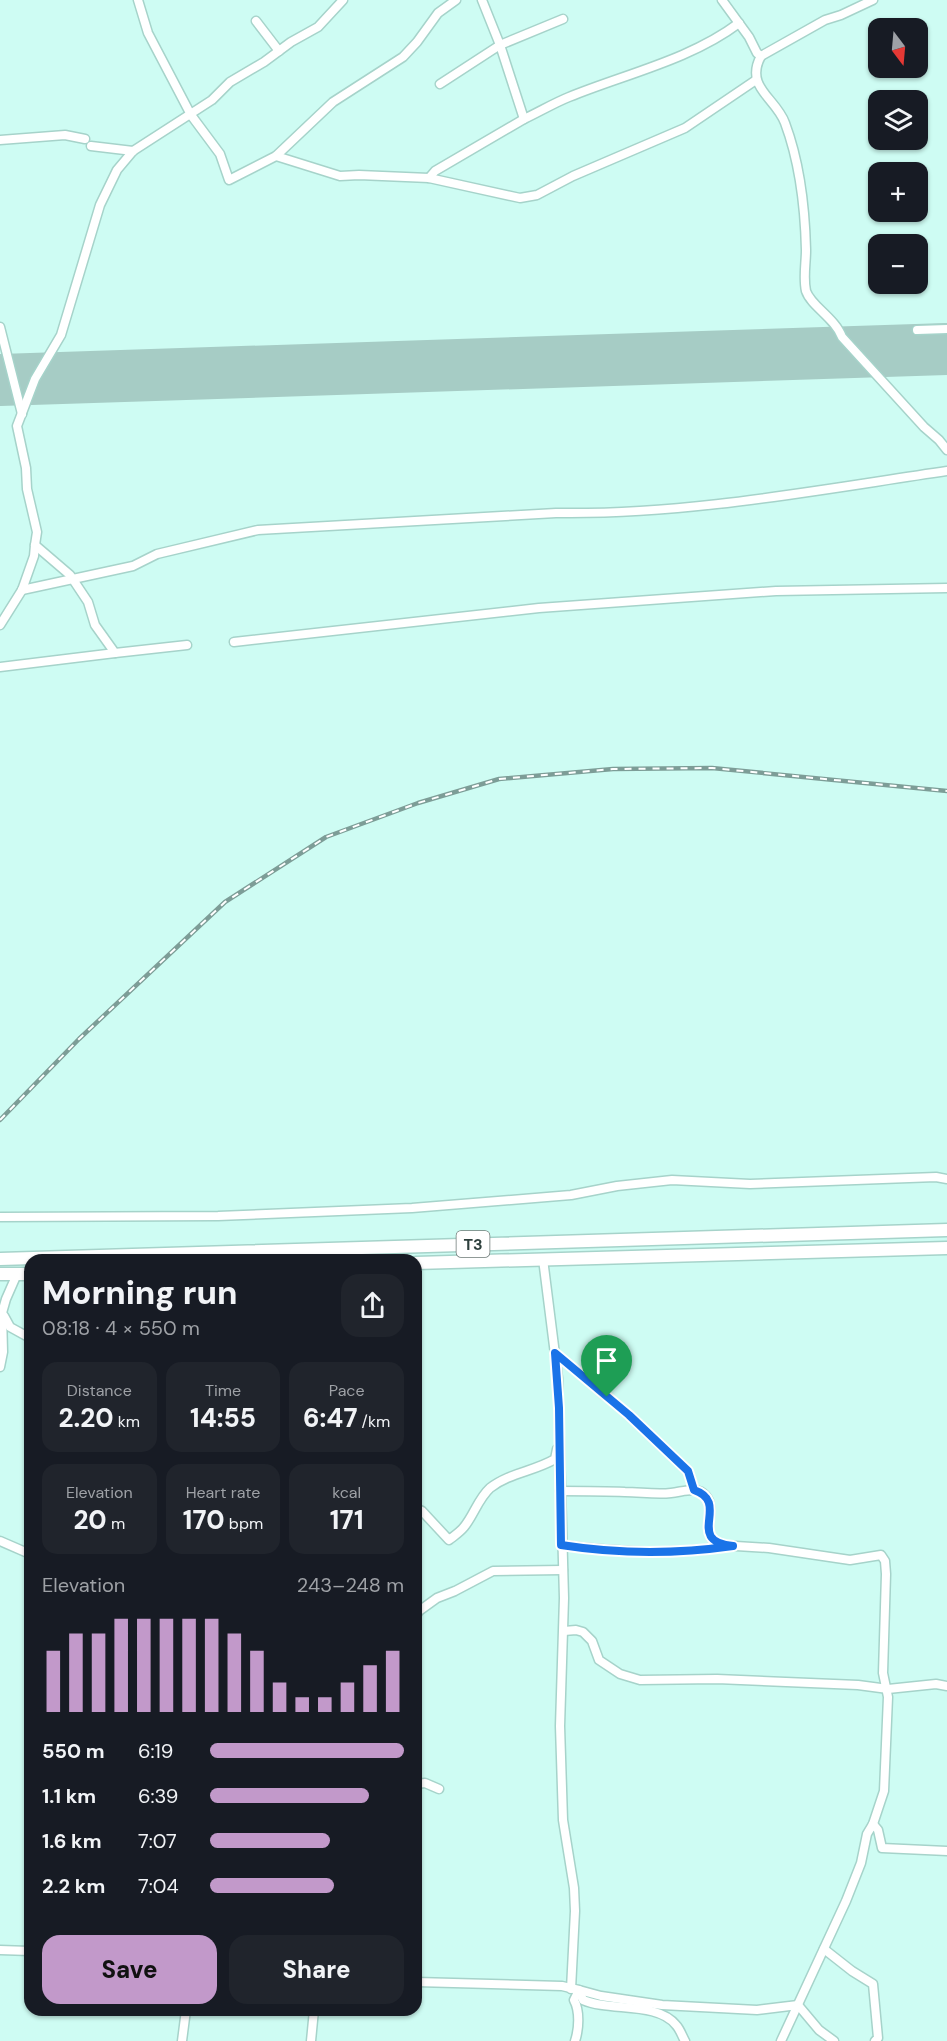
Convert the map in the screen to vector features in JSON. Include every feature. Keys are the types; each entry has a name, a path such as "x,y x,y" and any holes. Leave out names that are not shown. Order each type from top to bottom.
{"highway":[{"name":"T3","path":"163,1254 947,1230"},
{"name":"T3","path":"422,1263 947,1248"},
{"name":"T3","path":"0,1259 24,1258"},
{"path":"0,1274 24,1274"}],"street":[{"path":"138,0 148,33 191,115 220,154 229,180 276,156 333,102 403,57 438,13 456,0"},
{"path":"0,625 22,590 34,556 37,532 27,489 26,468 17,426 35,379 61,335 105,193 117,170 133,151 191,115 212,100 230,82 318,27 343,0"},
{"path":"482,0 500,45 524,119"},
{"path":"722,0 757,53 762,56"},
{"path":"873,0 825,20 762,56 756,66 756,80 785,121 801,180 806,250 804,281 807,294 839,327 842,337 947,450"},
{"path":"440,84 500,45 563,20"},
{"path":"256,21 279,51"},
{"path":"429,178 435,171 524,119 569,97 658,65 715,39 739,23"},
{"path":"276,156 340,176 429,178 520,198 537,195 685,128 756,80"},
{"path":"0,140 65,135 133,151"},
{"path":"0,327 22,414"},
{"path":"917,330 947,329"},
{"path":"22,590 134,566 157,554 258,530 556,513 597,513 737,503 947,471"},
{"path":"35,545 72,578 88,602 95,625 115,653"},
{"path":"234,642 551,607 776,591 947,588"},
{"path":"0,667 187,645"},
{"path":"0,1217 218,1216 412,1208 571,1195 617,1186 672,1180 750,1184 936,1177 947,1179"},
{"path":"543,1259 558,1378 564,1631 560,1726 563,1820 575,1900 574,2000 578,2007 578,2032 575,2041"},
{"path":"0,1367 3,1352 1,1312 17,1274"},
{"path":"1,1312 10,1327 24,1335"},
{"path":"555,1353 629,1415 688,1471 694,1490"},
{"path":"422,1511 450,1540 464,1527 483,1496 491,1488 506,1478 546,1465 555,1459 560,1437"},
{"path":"560,1491 662,1493 694,1490 708,1497 710,1504 709,1533 711,1538 720,1545 769,1548 850,1560 881,1555 885,1561 883,1673 888,1697 884,1791 873,1824 867,1834 861,1863 846,1901 781,2041"},
{"path":"0,1541 24,1551"},
{"path":"561,1545 615,1550 693,1551 733,1546"},
{"path":"422,1609 436,1598 455,1591 493,1571 563,1570"},
{"path":"564,1631 583,1632 592,1641 599,1660 620,1674 640,1680 717,1679 858,1685 886,1689 936,1684 947,1686"},
{"path":"422,1783 439,1789"},
{"path":"873,1824 878,1830 882,1848 947,1851"},
{"path":"824,1948 852,1971 873,1984 878,2037 875,2041"},
{"path":"0,1950 24,1951"},
{"path":"422,1982 562,1986 601,1996 673,2005 758,2010 798,2005"},
{"path":"575,1989 583,2000 593,2005 644,2009 669,2018 685,2041"},
{"path":"798,2005 819,2030 834,2041"},
{"path":"182,2041 185,2016"},
{"path":"311,2041 313,2016"}],"runway":[{"path":"0,380 947,349"}],"railway":[{"path":"0,1120 79,1039 225,902 326,837 418,803 499,779 613,769 712,768 947,791"}],"route":[{"path":"555,1353 607,1397 688,1471 694,1490 708,1497 711,1538 720,1545 733,1546 693,1551 615,1550 561,1545 559,1408 555,1353"}]}
